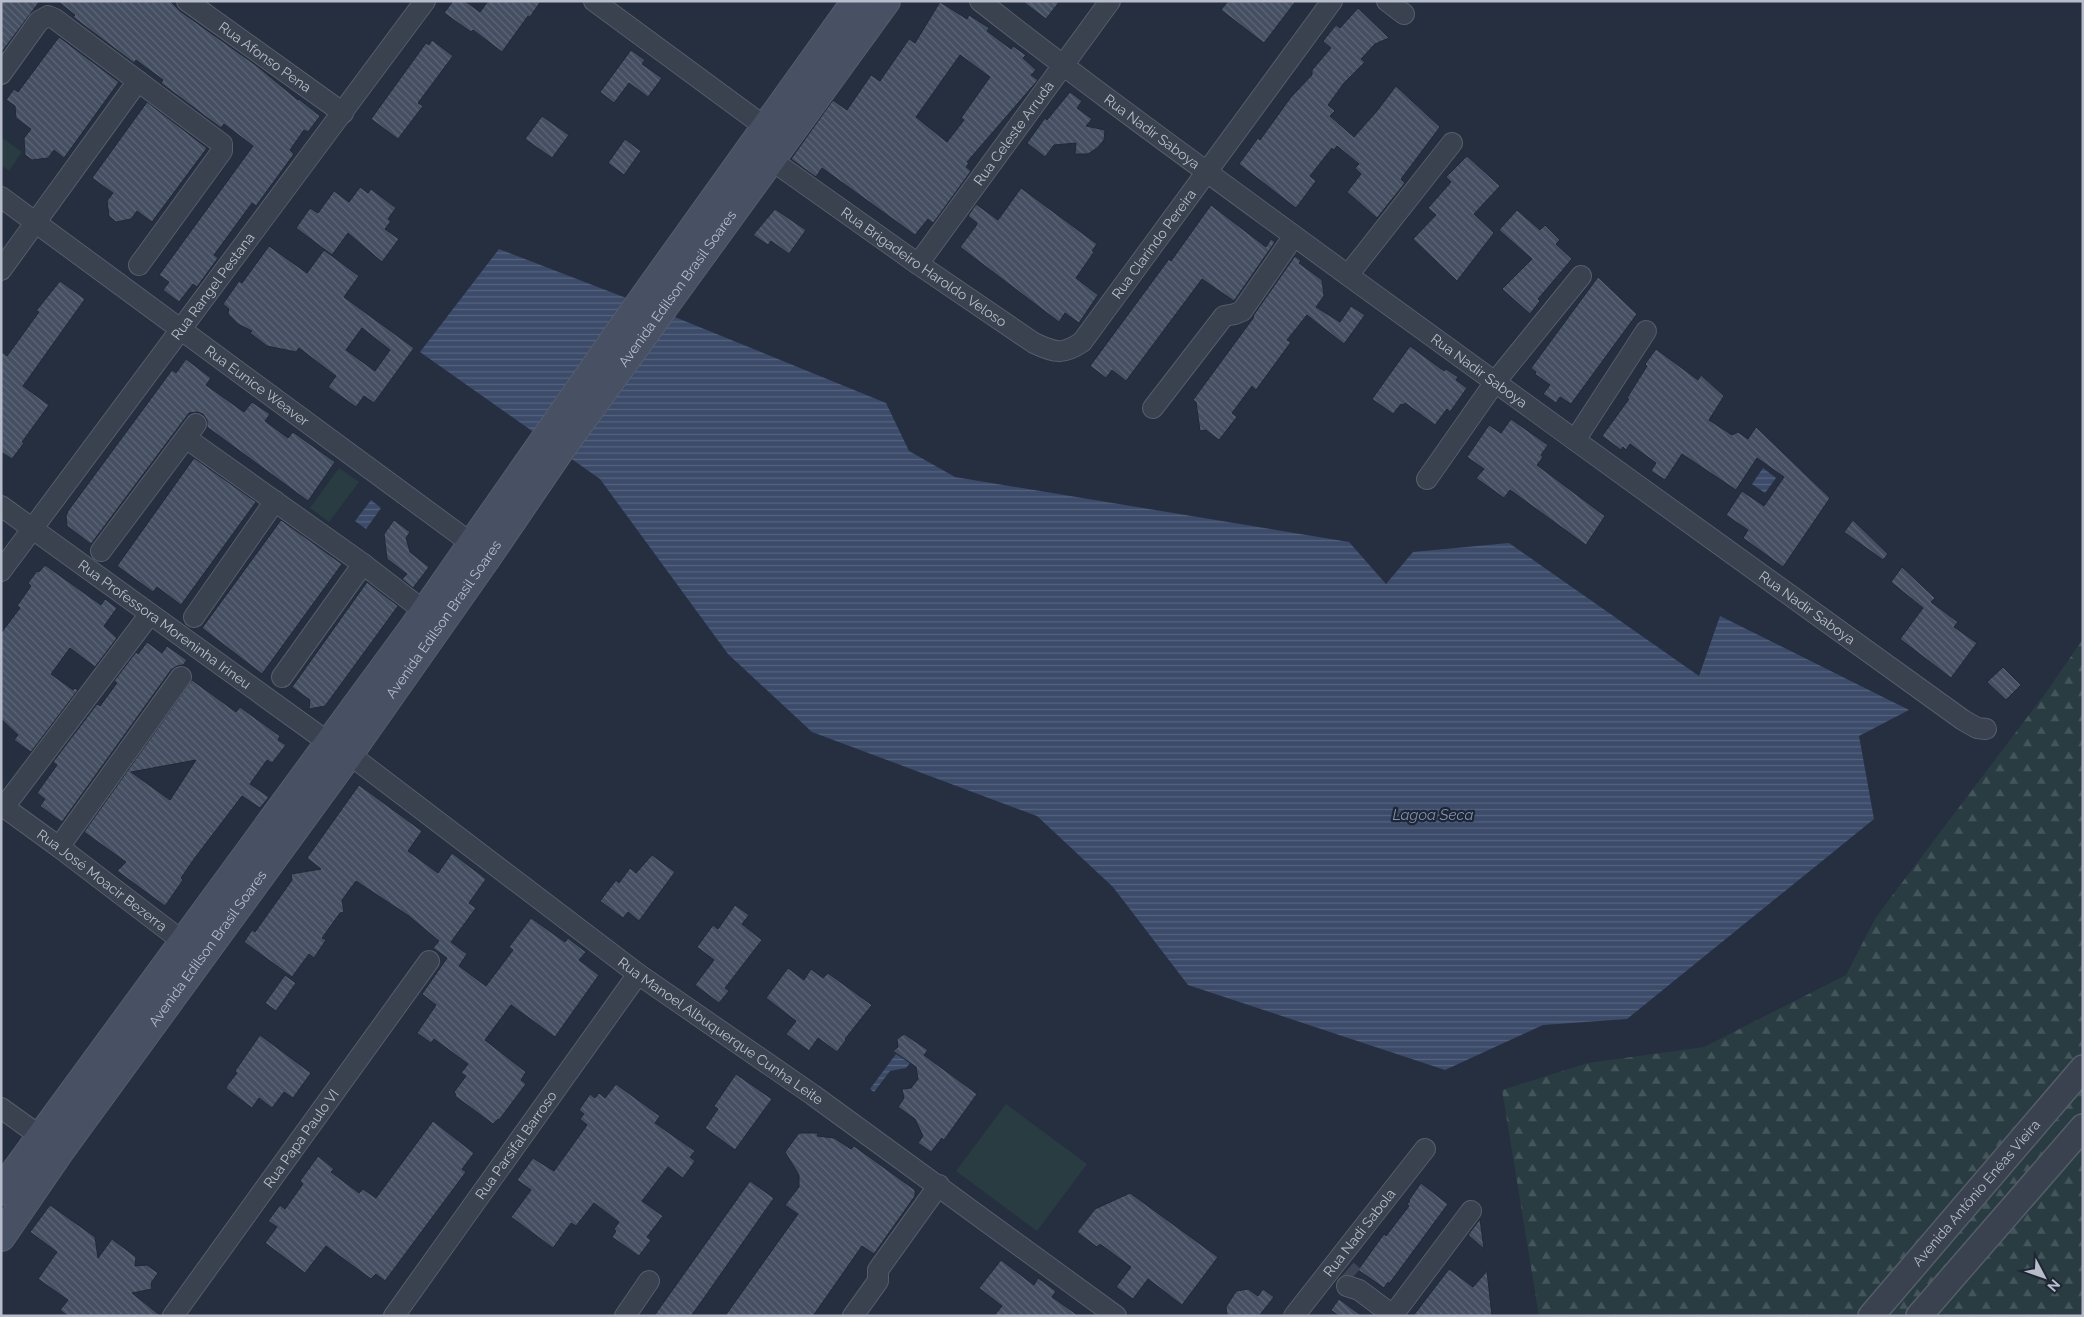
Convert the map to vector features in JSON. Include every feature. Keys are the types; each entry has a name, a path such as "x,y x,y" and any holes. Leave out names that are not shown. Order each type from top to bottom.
{"main road":[{"name":"Avenida Edilson Brasil Soares","path":"1,1237 51,1144 339,749 423,626 480,550 650,307 765,127 856,1"},
{"name":"Avenida Edilson Brasil Soares","path":"650,307 770,159 886,1"},
{"name":"Avenida Edilson Brasil Soares","path":"1,1191 51,1144"}],"street":[{"name":"Rua Afonso Pena","path":"187,1 343,113"},
{"name":"Rua Rangel Pestana","path":"1,571 183,329 425,1"},
{"path":"594,1 765,127"},
{"name":"Rua Nadir Saboya","path":"980,1 1206,173 1963,720 1977,728 1986,729"},
{"name":"Rua Celeste Arruda","path":"918,264 1110,1"},
{"name":"Rua Clarindo Pereira","path":"1082,342 1332,1"},
{"path":"1387,1 1404,14"},
{"path":"1,74 39,21 48,16 55,19 222,144 222,151 138,265"},
{"path":"1,270 138,82"},
{"path":"1348,275 1452,143"},
{"name":"Rua Brigadeiro Haroldo Veloso","path":"770,159 918,264 1034,343 1048,350 1062,352 1082,342"},
{"name":"Rua Eunice Weaver","path":"1,196 480,550"},
{"path":"1153,408 1224,316 1242,311 1294,236"},
{"path":"1427,479 1495,382 1581,276"},
{"path":"1575,440 1646,331"},
{"path":"101,551 191,431 275,501 363,564 423,626"},
{"path":"194,617 275,501"},
{"name":"Rua Professora Moreninha Irineu","path":"1,506 339,749"},
{"path":"282,677 363,564"},
{"path":"2,806 150,614"},
{"path":"59,847 180,677"},
{"name":"Rua Manoel Albuquerque Cunha Leite","path":"339,749 638,974 939,1185 1116,1316"},
{"name":"Rua José Moacir Bezerra","path":"2,806 193,949"},
{"name":"Rua Papa Paulo VI","path":"173,1316 429,960"},
{"name":"Rua Parsifal Barroso","path":"394,1316 638,974"},
{"name":"Avenida Antônio Enéas Vieira","path":"1870,1316 2083,1068"},
{"path":"1,1108 51,1144"},
{"path":"1919,1316 2083,1127"},
{"name":"Rua Nadi Sabola","path":"1294,1316 1345,1277 1425,1149"},
{"path":"854,1316 878,1281 878,1270 939,1185"},
{"path":"1345,1277 1394,1315 1471,1211"},
{"path":"625,1316 649,1281"}],"green space":[{"path":"1,137 22,152 9,171 1,165"},
{"path":"339,468 359,482 329,522 310,508"},
{"path":"2083,639 2083,1316 1539,1316 1502,1090 1588,1063 1704,1047 1846,975 1876,917 2047,691"},
{"path":"1006,1104 1087,1164 1037,1231 956,1171"}],"water":[{"name":"Lagoa Seca","path":"499,249 660,311 886,403 909,451 955,477 1349,542 1386,584 1413,552 1509,543 1699,676 1720,616 1909,710 1859,736 1874,819 1627,1019 1543,1025 1445,1070 1188,985 1113,887 1037,816 812,732 728,654 600,479 420,352"},
{"path":"1763,468 1776,478 1765,493 1752,484"},
{"path":"371,500 381,508 366,529 355,521"},
{"path":"896,1054 910,1063 906,1068 890,1071 874,1092 870,1089"}],"building":[{"path":"1,1 40,1 1,53"},
{"path":"57,1 170,1 180,11 257,66 320,116 308,132 304,130 290,150 294,154 256,206 252,203 214,255 218,258 197,287 193,284 179,302 163,290 169,282 159,275 253,146 224,124 221,128 161,83 163,80 136,60 134,63 73,17 75,15"},
{"path":"453,1 465,1 480,12 488,1 541,1 502,52 473,30 471,32 444,13"},
{"path":"1022,1 1060,1 1046,19"},
{"path":"1228,1 1296,1 1264,43 1221,10"},
{"path":"940,2 967,19 969,15 989,28 987,31 1011,49 1013,46 1026,55 1023,58 1036,70 1031,75 1038,80 967,162 969,163 966,167 971,171 937,218 933,223 928,219 915,235 822,168 816,177 791,159 833,100 847,110 871,75 880,81 909,39 915,43","holes":["960,55 990,77 961,118 964,120 947,142 916,117"]},
{"path":"1358,8 1389,38 1375,44 1361,59 1365,62 1344,83 1328,105 1335,111 1330,116 1354,137 1396,86 1440,127 1401,179 1405,183 1377,218 1347,192 1361,174 1355,168 1359,164 1337,146 1334,150 1332,148 1310,176 1316,181 1296,208 1239,164 1258,138 1260,140 1291,97 1312,75 1312,70 1331,48 1323,41 1336,25 1340,28"},
{"path":"59,37 119,82 64,158 54,150 48,158 32,160 25,155 24,138 31,129 16,118 15,106 6,100 14,89 18,92"},
{"path":"432,40 453,56 418,103 423,106 398,139 371,119 426,43 429,45"},
{"path":"631,50 645,60 642,64 662,78 648,97 629,83 614,103 600,92"},
{"path":"1070,92 1082,101 1077,108 1092,119 1086,126 1105,130 1104,140 1088,154 1075,154 1076,143 1054,145 1045,157 1027,143 1045,118 1047,120"},
{"path":"147,102 207,148 152,222 137,211 131,219 116,222 109,216 107,201 113,193 92,178"},
{"path":"542,116 569,135 552,158 525,139"},
{"path":"625,139 641,151 624,175 608,163"},
{"path":"1467,156 1500,186 1474,214 1494,233 1457,281 1413,239 1436,215 1428,208 1451,182 1446,177"},
{"path":"360,187 368,193 371,189 396,208 388,219 391,221 385,229 399,239 382,262 348,233 332,255 296,228 310,208 318,213 334,191 349,202"},
{"path":"1021,188 1097,244 1092,251 1094,252 1076,278 1098,295 1079,323 1065,313 1059,322 960,247 976,226 977,223 968,216 976,204 998,220"},
{"path":"1211,205 1266,247 1271,239 1275,242 1234,301 1202,279 1126,381 1112,370 1106,378 1090,366 1169,259 1171,261"},
{"path":"775,209 806,230 789,254 771,241 768,245 753,235"},
{"path":"1517,210 1540,230 1545,225 1560,240 1556,244 1572,259 1538,299 1540,301 1530,314 1502,289 1532,259 1499,230"},
{"path":"269,246 307,273 324,250 359,276 344,297 414,348 374,403 364,396 356,407 328,387 336,376 299,348 296,352 267,346 250,333 252,331 238,324 228,314 229,309 223,304 239,281 242,283","holes":["362,328 390,350 375,371 346,350"]},
{"path":"1295,256 1301,261 1299,263 1322,280 1324,296 1316,307 1340,322 1351,306 1365,315 1344,344 1307,315 1287,340 1291,342 1256,390 1252,386 1232,413 1237,417 1219,440 1206,430 1200,431 1196,402 1193,400 1254,317"},
{"path":"1598,277 1637,314 1571,404 1560,397 1556,403 1543,394 1550,385 1535,374 1536,372 1531,368"},
{"path":"60,281 85,299 23,386 49,405 12,459 1,452 1,351 7,356 39,312 36,311"},
{"path":"1410,346 1444,371 1446,369 1458,377 1456,380 1467,388 1450,412 1447,409 1435,425 1405,403 1401,404 1393,414 1372,399"},
{"path":"1656,349 1698,380 1701,375 1724,396 1709,420 1732,435 1738,432 1748,439 1756,427 1830,498 1783,567 1743,538 1748,530 1726,515 1742,491 1764,506 1784,477 1757,458 1736,490 1682,454 1665,480 1651,471 1656,463 1630,444 1626,450 1623,447 1621,450 1602,436 1629,399 1627,398 1647,366 1645,364"},
{"path":"186,359 211,378 206,385 244,412 252,402 270,414 265,421 288,438 293,432 335,462 308,501 207,427 207,420 203,414 197,412 189,413 91,544 67,526 66,516 68,511 172,370 176,373"},
{"path":"1511,419 1548,445 1537,465 1605,516 1586,545 1510,490 1504,498 1476,478 1484,469 1467,457 1489,425 1501,433"},
{"path":"194,458 256,502 181,605 157,587 153,592 117,566"},
{"path":"281,520 342,564 262,674 202,628"},
{"path":"394,520 410,532 406,538 410,552 429,567 413,588 402,579 407,574 387,559 384,534"},
{"path":"1853,520 1888,554 1883,560 1844,532"},
{"path":"45,565 101,605 105,599 117,608 104,626 117,638 95,667 70,648 51,674 73,690 75,688 78,690 31,752 14,740 18,735 1,719 1,633 20,608 17,606 31,586 28,583 37,571 39,572"},
{"path":"1902,567 1935,598 1931,602 1958,622 1954,627 1977,643 1951,678 1900,639 1923,608 1891,582"},
{"path":"367,582 398,606 325,706 309,709 310,700 292,687"},
{"path":"147,642 162,653 167,646 187,660 183,665 171,670 62,822 40,806 45,799 37,793 57,765 53,762 97,704 100,706 117,683 114,681 136,652 138,654"},
{"path":"2003,667 2021,685 2006,700 1987,682"},
{"path":"192,680 236,712 240,707 280,736 278,740 286,745 272,763 267,760 250,784 269,797 260,808 242,796 194,859 181,878 183,880 165,906 117,871 126,862 84,832","holes":["196,760 170,800 131,772"]},
{"path":"359,785 422,831 408,851 438,873 452,853 486,879 469,903 476,908 451,942 467,954 459,966 486,986 513,950 509,947 531,918 565,942 568,938 586,952 579,960 599,975 555,1037 511,1005 485,1040 526,1072 521,1080 526,1084 499,1120 493,1124 455,1096 454,1092 466,1076 461,1073 468,1064 434,1039 431,1043 417,1033 436,1005 422,994 447,958 433,948 439,941 409,916 356,881 342,900 344,912 340,913 322,938 326,940 314,958 309,954 292,977 244,942 252,930 255,932 292,880 291,874 321,869 307,858"},
{"path":"652,855 675,872 639,921 628,912 623,918 600,901 616,880 619,883 630,868 636,873"},
{"path":"735,905 749,915 742,924 762,940 725,988 729,991 719,1003 695,985 714,960 697,947 713,925 718,929"},
{"path":"788,968 804,980 811,969 823,978 828,973 872,1005 837,1052 818,1038 809,1051 786,1034 796,1021 766,998"},
{"path":"285,975 296,983 276,1011 265,1003"},
{"path":"904,1034 928,1050 924,1055 977,1094 944,1140 942,1138 931,1152 918,1143 923,1136 915,1119 898,1107 904,1098 902,1089 911,1088 918,1079 916,1067 893,1051 898,1047 897,1039"},
{"path":"260,1035 311,1073 293,1098 284,1092 272,1108 259,1098 252,1108 226,1087 237,1073 235,1071"},
{"path":"736,1074 772,1099 735,1150 705,1128 718,1109 714,1106"},
{"path":"616,1084 660,1116 655,1123 695,1151 690,1157 695,1161 683,1178 668,1167 642,1201 663,1216 647,1237 651,1240 639,1256 612,1237 616,1231 614,1229 619,1222 594,1203 576,1226 571,1223 553,1248 511,1217 531,1190 517,1180 533,1158 554,1171 587,1125 580,1119 584,1114 579,1110 590,1094 595,1098 599,1093 605,1098"},
{"path":"433,1121 474,1153 462,1169 466,1172 385,1281 376,1274 371,1279 326,1246 305,1273 265,1243 277,1227 268,1221 280,1205 285,1209 303,1184 300,1181 318,1156 334,1169 331,1172 359,1193 363,1189 376,1198"},
{"path":"799,1133 818,1133 817,1136 834,1138 851,1149 854,1146 915,1190 915,1196 874,1254 862,1246 813,1316 725,1316 798,1214 785,1205 799,1187 799,1175 785,1152"},
{"path":"750,1181 774,1198 704,1298 691,1316 654,1316"},
{"path":"1421,1183 1448,1204 1389,1284 1388,1282 1384,1288 1358,1270 1384,1234 1386,1236 1409,1206 1407,1204 1409,1200"},
{"path":"1130,1193 1218,1257 1182,1305 1148,1279 1133,1299 1116,1287 1131,1267 1100,1244 1097,1247 1077,1232 1095,1209"},
{"path":"50,1205 95,1237 98,1258 112,1239 136,1257 135,1266 147,1265 158,1273 151,1283 152,1289 132,1293 161,1316 68,1316 60,1310 68,1300 38,1279 57,1252 30,1232"},
{"path":"1480,1219 1484,1249 1468,1235"},
{"path":"1001,1260 1034,1285 1038,1278 1056,1291 1052,1297 1079,1316 994,1316 1002,1306 979,1288"},
{"path":"1449,1269 1473,1287 1487,1271 1492,1316 1413,1316"},
{"path":"1248,1289 1258,1296 1263,1289 1274,1297 1259,1316 1227,1316 1226,1307 1235,1293"},
{"path":"1339,1299 1362,1316 1339,1316 1331,1310"}],"tunnel":[{"path":"1347,1270 1354,1276"}]}
